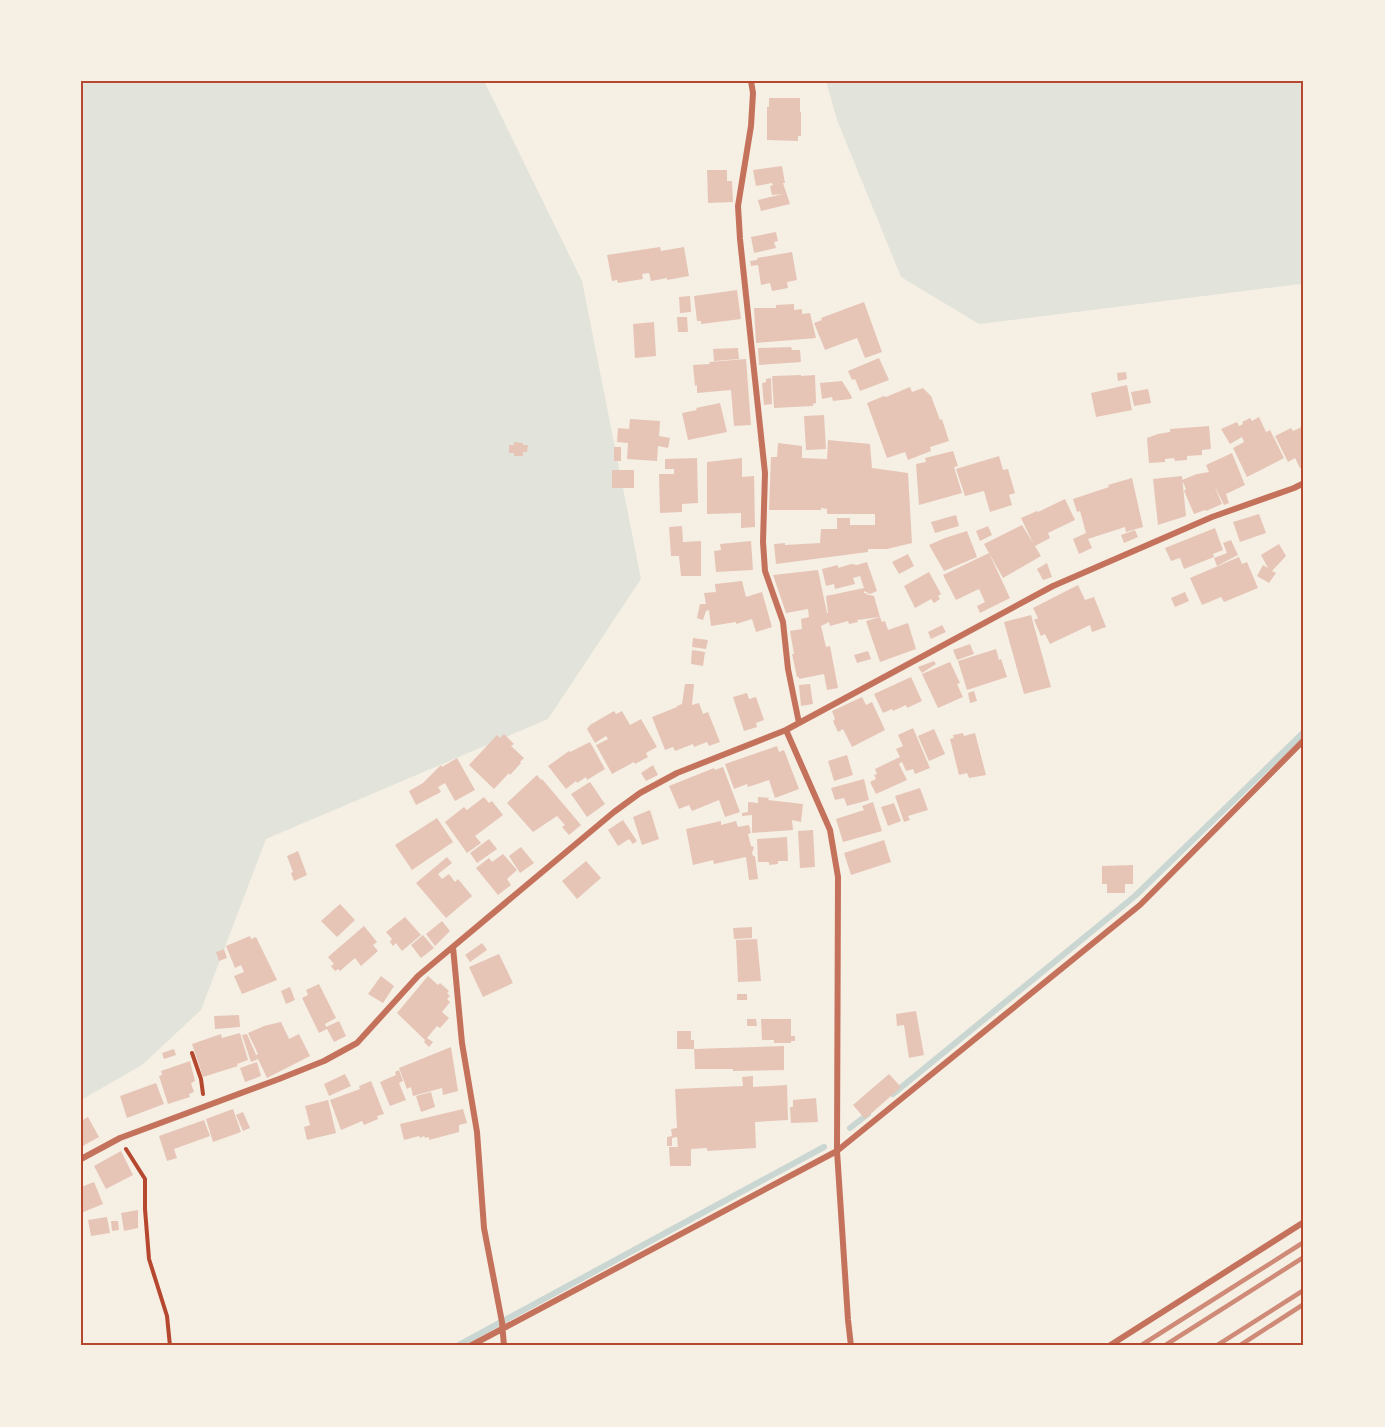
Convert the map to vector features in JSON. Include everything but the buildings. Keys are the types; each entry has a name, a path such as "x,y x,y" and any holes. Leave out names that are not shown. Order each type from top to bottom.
{"street":[{"path":"750,81 753,93 751,126 738,206 765,473 763,542 765,571 783,622 788,669 799,723"},
{"path":"81,1159 120,1138 324,1061 357,1043 418,976 614,812 640,793 677,773 786,730 1053,586 1212,517 1304,483"},
{"path":"786,730 830,830 838,878 837,1151 851,1346"},
{"path":"470,1346 837,1151 1140,905 1304,740"},
{"path":"453,947 462,1043 477,1132 484,1228 504,1346"},
{"path":"1108,1346 1304,1222"}],"path":[{"path":"192,1053 201,1079 205,1106"},
{"path":"120,1138 145,1179 149,1259 167,1316 170,1346"}],"shaded area":[{"path":"81,81 484,81 582,281 641,579 548,719 266,839 201,1010 142,1065 81,1100"},
{"path":"826,81 1304,81 1304,282 979,324 901,277 837,120"}],"waterway":[{"path":"893,1094 1135,896 1304,732"},
{"path":"850,1128 868,1114"},
{"path":"457,1346 824,1147"}],"railway":[{"path":"1140,1346 1304,1242"},
{"path":"1164,1346 1304,1257"},
{"path":"1216,1346 1304,1290"},
{"path":"1239,1346 1304,1304"}]}
